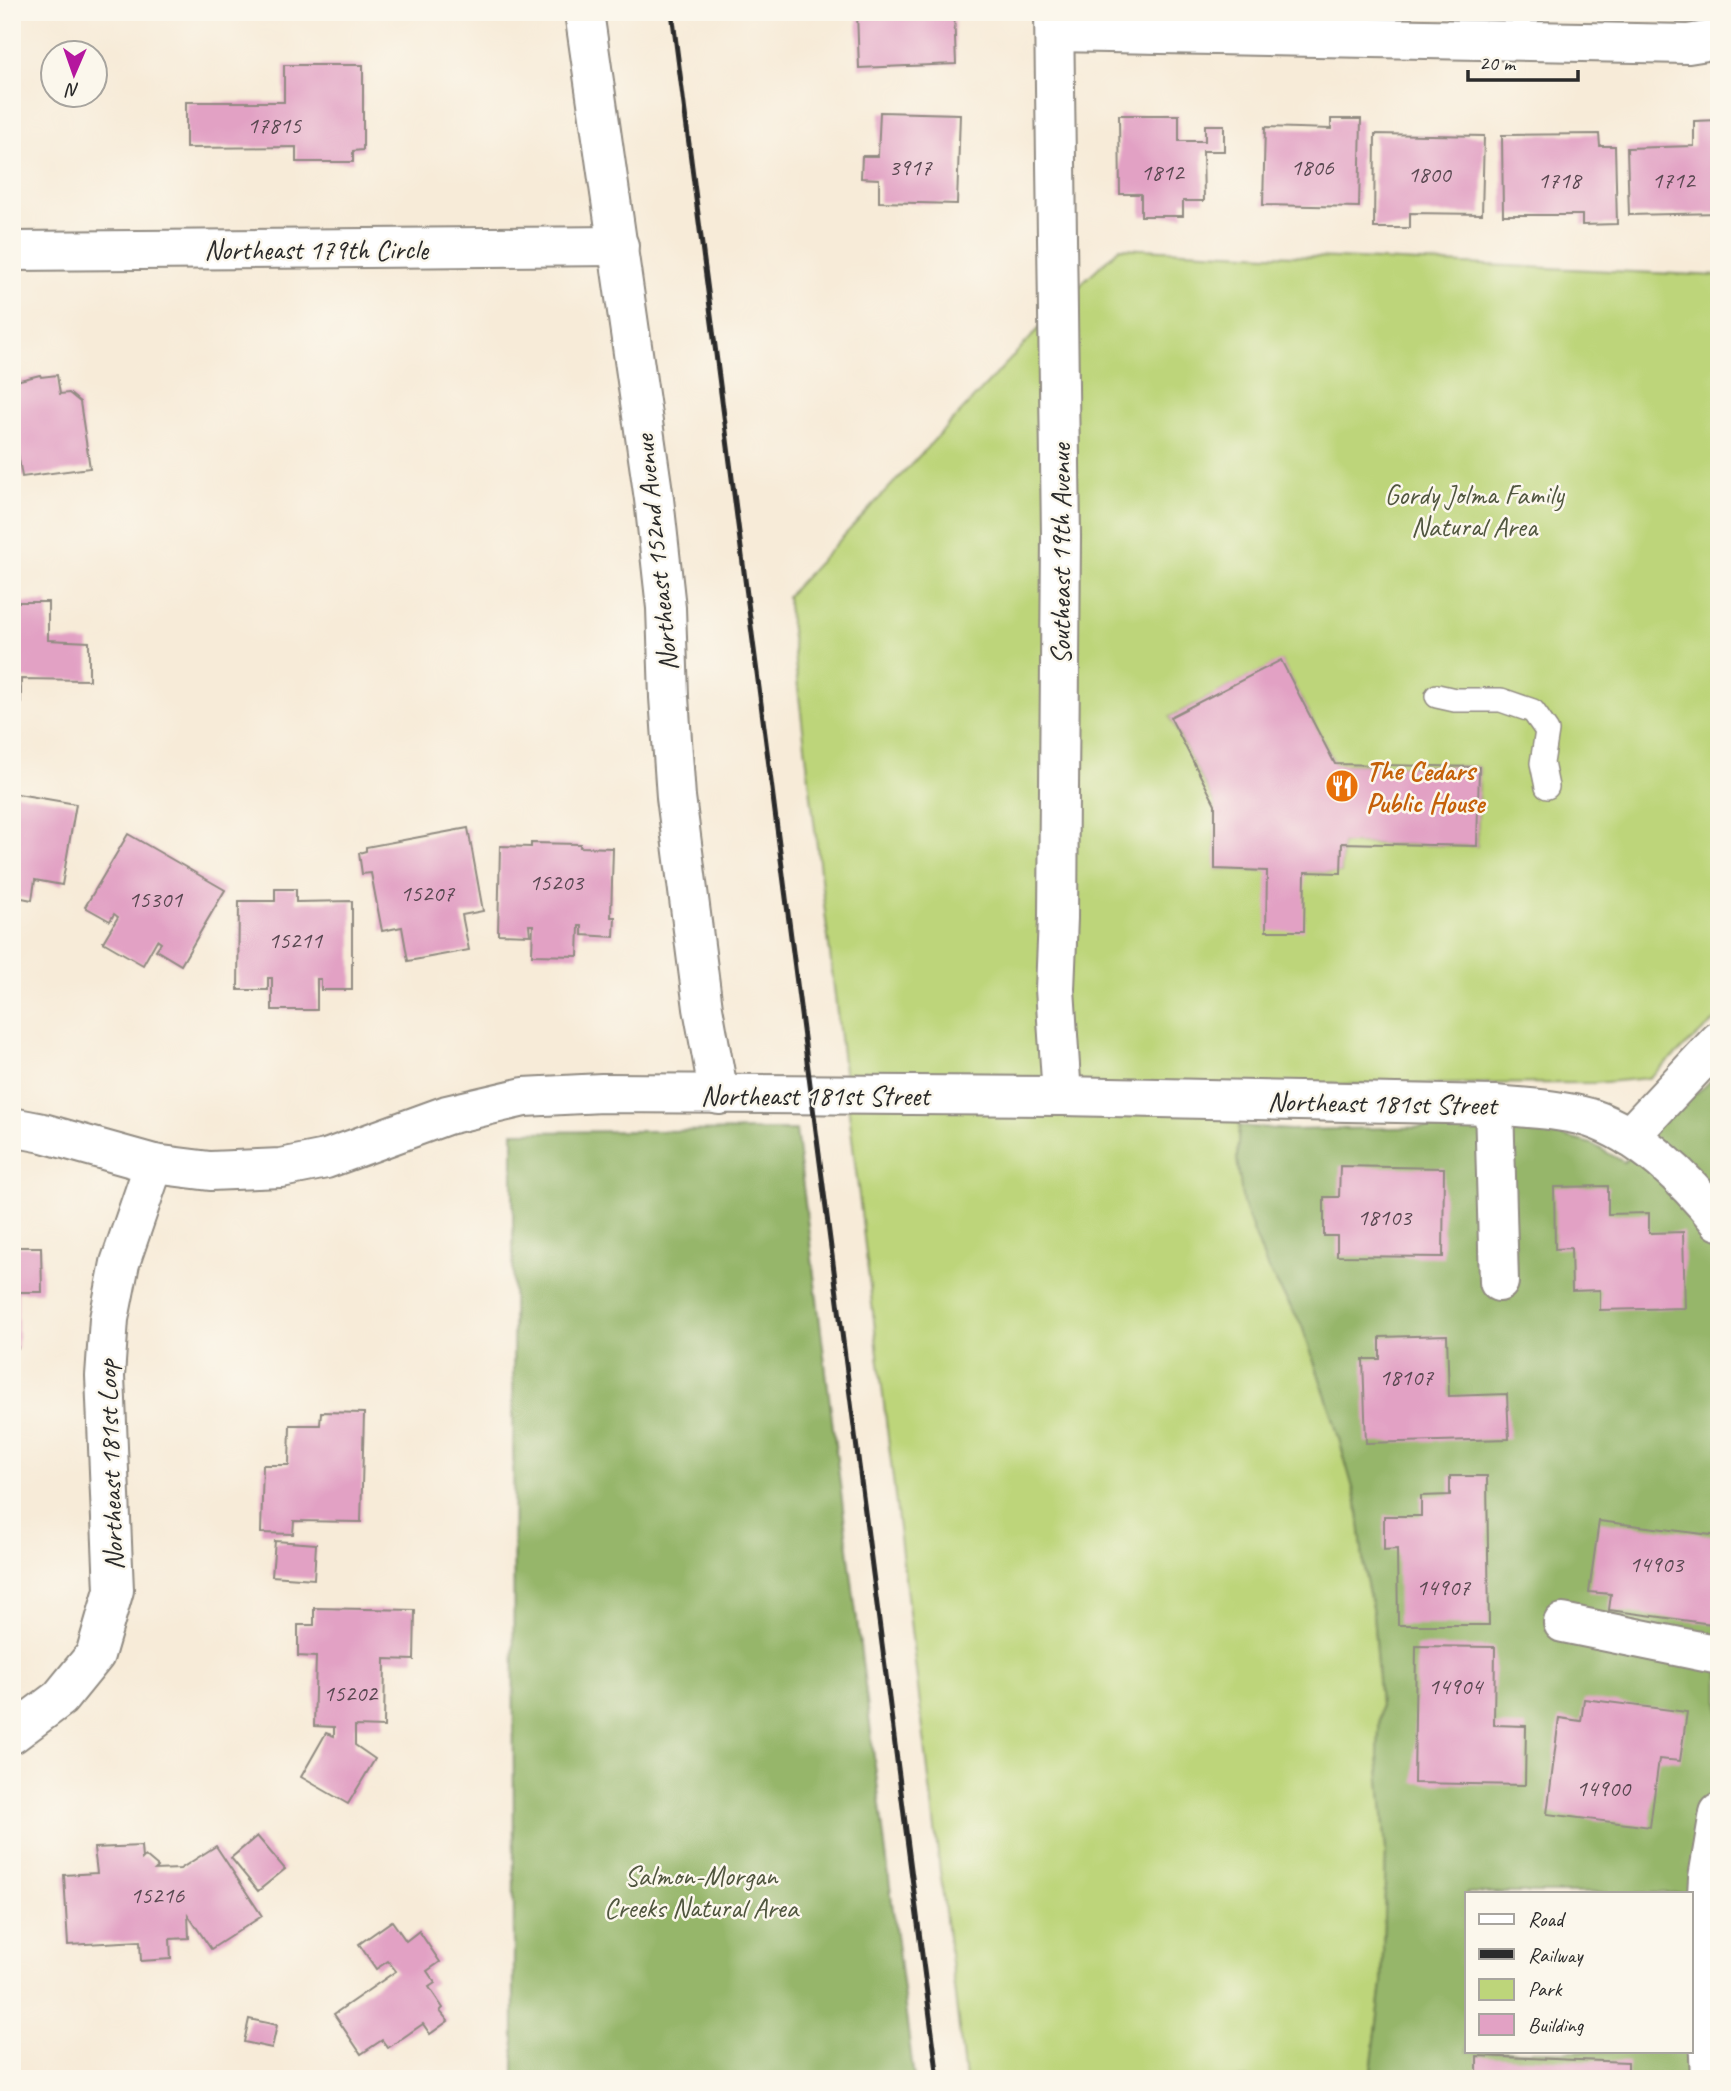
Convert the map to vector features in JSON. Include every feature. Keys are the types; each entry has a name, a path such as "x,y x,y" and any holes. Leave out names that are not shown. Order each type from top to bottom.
{"street":[{"name":"Northeast 152nd Avenue","path":"584,12 619,246 666,608 676,797 703,1008 719,1095"},
{"path":"1054,22 1430,25 1688,44 1719,39"},
{"name":"Southeast 19th Avenue","path":"1054,22 1061,537 1055,989 1062,1096"},
{"name":"Northeast 179th Circle","path":"12,251 619,246"},
{"path":"1629,1137 1719,1041"},
{"name":"Northeast 181st Street","path":"12,1127 154,1164 210,1171 281,1168 326,1159 447,1115 524,1097 602,1093 1062,1096 1494,1105 1590,1118 1629,1137 1672,1171 1719,1221"},
{"path":"1494,1105 1499,1282"},
{"name":"Northeast 181st Loop","path":"12,1734 60,1698 95,1655 114,1590 105,1376 108,1319 120,1263 154,1164"},
{"path":"1563,1623 1719,1655"},
{"path":"1710,2079 1704,1945 1708,1878 1719,1813"}],"lane":[{"path":"1437,696 1455,700 1500,699 1533,710 1547,731 1542,763 1547,787"}],"green space":[{"name":"Gordy Jolma Family Natural Area","path":"1120,248 1719,276 1719,1017 1649,1078 1595,1083 1238,1085 1237,1159 1267,1267 1302,1326 1332,1414 1357,1502 1364,1569 1373,1613 1380,1706 1378,1756 1386,1850 1382,1984 1370,2079 965,2079 787,596 1087,278","holes":["1281,661 1335,764 1479,767 1477,846 1342,843 1341,873 1216,869 1215,804 1170,717"]},
{"path":"1719,1072 1719,2079 1370,2079 1382,1984 1386,1850 1378,1756 1380,1706 1373,1613 1364,1569 1357,1502 1332,1414 1302,1326 1267,1267 1243,1204 1237,1159 1239,1126 1290,1130 1439,1127 1542,1131 1592,1144 1624,1162 1676,1108"},
{"name":"Salmon-Morgan Creeks Natural Area","path":"796,1130 914,2079 514,2079 513,1132"}],"building":[{"path":"857,12 954,12 956,64 859,68"},
{"path":"284,65 363,65 363,150 353,151 353,162 296,162 296,147 186,148 186,102 284,102"},
{"path":"880,112 960,114 957,204 879,202 879,179 861,178 862,156 878,156"},
{"path":"1119,115 1179,115 1179,141 1205,141 1205,125 1224,125 1224,151 1203,151 1204,201 1183,201 1183,216 1141,216 1141,194 1120,194"},
{"path":"1331,119 1361,119 1359,207 1263,205 1265,127 1331,129"},
{"path":"1719,120 1719,213 1629,215 1627,148 1694,146 1694,121"},
{"path":"1375,134 1484,136 1482,214 1410,213 1410,228 1374,228"},
{"path":"1599,134 1600,146 1615,146 1617,224 1582,225 1582,215 1503,215 1502,135"},
{"path":"40,375 57,375 60,394 69,393 80,402 90,468 22,477 12,418 12,385 17,385 16,381"},
{"path":"12,602 48,602 48,640 89,642 89,680 21,679 21,706 12,706"},
{"name":"The Cedars Public House","path":"1281,660 1335,764 1479,767 1477,846 1342,843 1341,873 1305,872 1304,931 1266,931 1267,871 1215,869 1215,804 1170,717"},
{"path":"12,793 76,804 62,885 35,880 32,900 12,896"},
{"path":"468,828 483,911 462,915 469,950 408,961 402,927 382,931 371,873 362,874 359,853 366,851 366,847"},
{"path":"128,834 225,890 181,965 156,950 161,943 157,940 143,965 103,942 118,917 114,914 110,921 85,907"},
{"path":"531,843 613,848 611,917 615,917 614,937 582,935 582,926 579,926 578,956 532,955 533,925 529,925 530,935 498,934 500,846 531,847"},
{"path":"275,889 296,889 296,902 352,901 352,990 321,990 321,979 317,979 317,1010 272,1010 272,978 268,978 268,990 238,990 239,901 275,901"},
{"path":"1340,1166 1444,1168 1443,1257 1337,1256 1337,1236 1324,1236 1324,1197 1339,1197"},
{"path":"1608,1186 1608,1214 1649,1213 1649,1233 1683,1232 1685,1308 1600,1310 1600,1290 1572,1291 1571,1248 1555,1249 1554,1187"},
{"path":"12,1247 41,1247 42,1292 18,1292 18,1349 12,1349"},
{"path":"1447,1335 1449,1396 1507,1394 1509,1439 1366,1443 1363,1359 1380,1359 1380,1337"},
{"path":"321,1412 364,1413 361,1522 294,1521 293,1534 261,1533 263,1465 289,1465 290,1425 320,1425"},
{"path":"1450,1476 1487,1476 1489,1625 1398,1625 1397,1549 1384,1550 1384,1516 1421,1516 1421,1496 1450,1495"},
{"path":"1599,1521 1719,1536 1719,1625 1609,1610 1611,1594 1589,1592"},
{"path":"275,1541 316,1544 314,1579 272,1576"},
{"path":"314,1608 415,1610 414,1660 385,1659 384,1727 355,1726 355,1745 375,1759 348,1804 301,1777 326,1733 334,1736 334,1727 314,1726 316,1657 298,1656 298,1625 314,1625"},
{"path":"1416,1646 1495,1647 1494,1725 1526,1726 1525,1785 1414,1783"},
{"path":"1584,1699 1687,1712 1680,1761 1659,1759 1650,1827 1547,1814 1559,1718 1581,1721"},
{"path":"257,1836 285,1869 258,1891 231,1858"},
{"path":"141,1846 142,1859 145,1856 158,1867 155,1870 180,1869 216,1846 262,1916 211,1949 188,1915 189,1938 170,1939 171,1959 141,1961 140,1941 68,1945 64,1875 97,1873 94,1848"},
{"path":"392,1921 406,1941 419,1931 440,1962 427,1971 435,1983 429,1987 443,2008 440,2011 448,2021 430,2034 423,2024 388,2048 382,2040 361,2054 334,2014 396,1971 388,1961 376,1969 359,1944"},
{"path":"249,2019 277,2025 272,2048 244,2042"},
{"path":"1477,2056 1628,2062 1628,2079 1477,2079"}],"railway":[{"path":"672,12 938,2079"}],"place":[{"name":"The Cedars Public House","path":"1342,786"}]}
